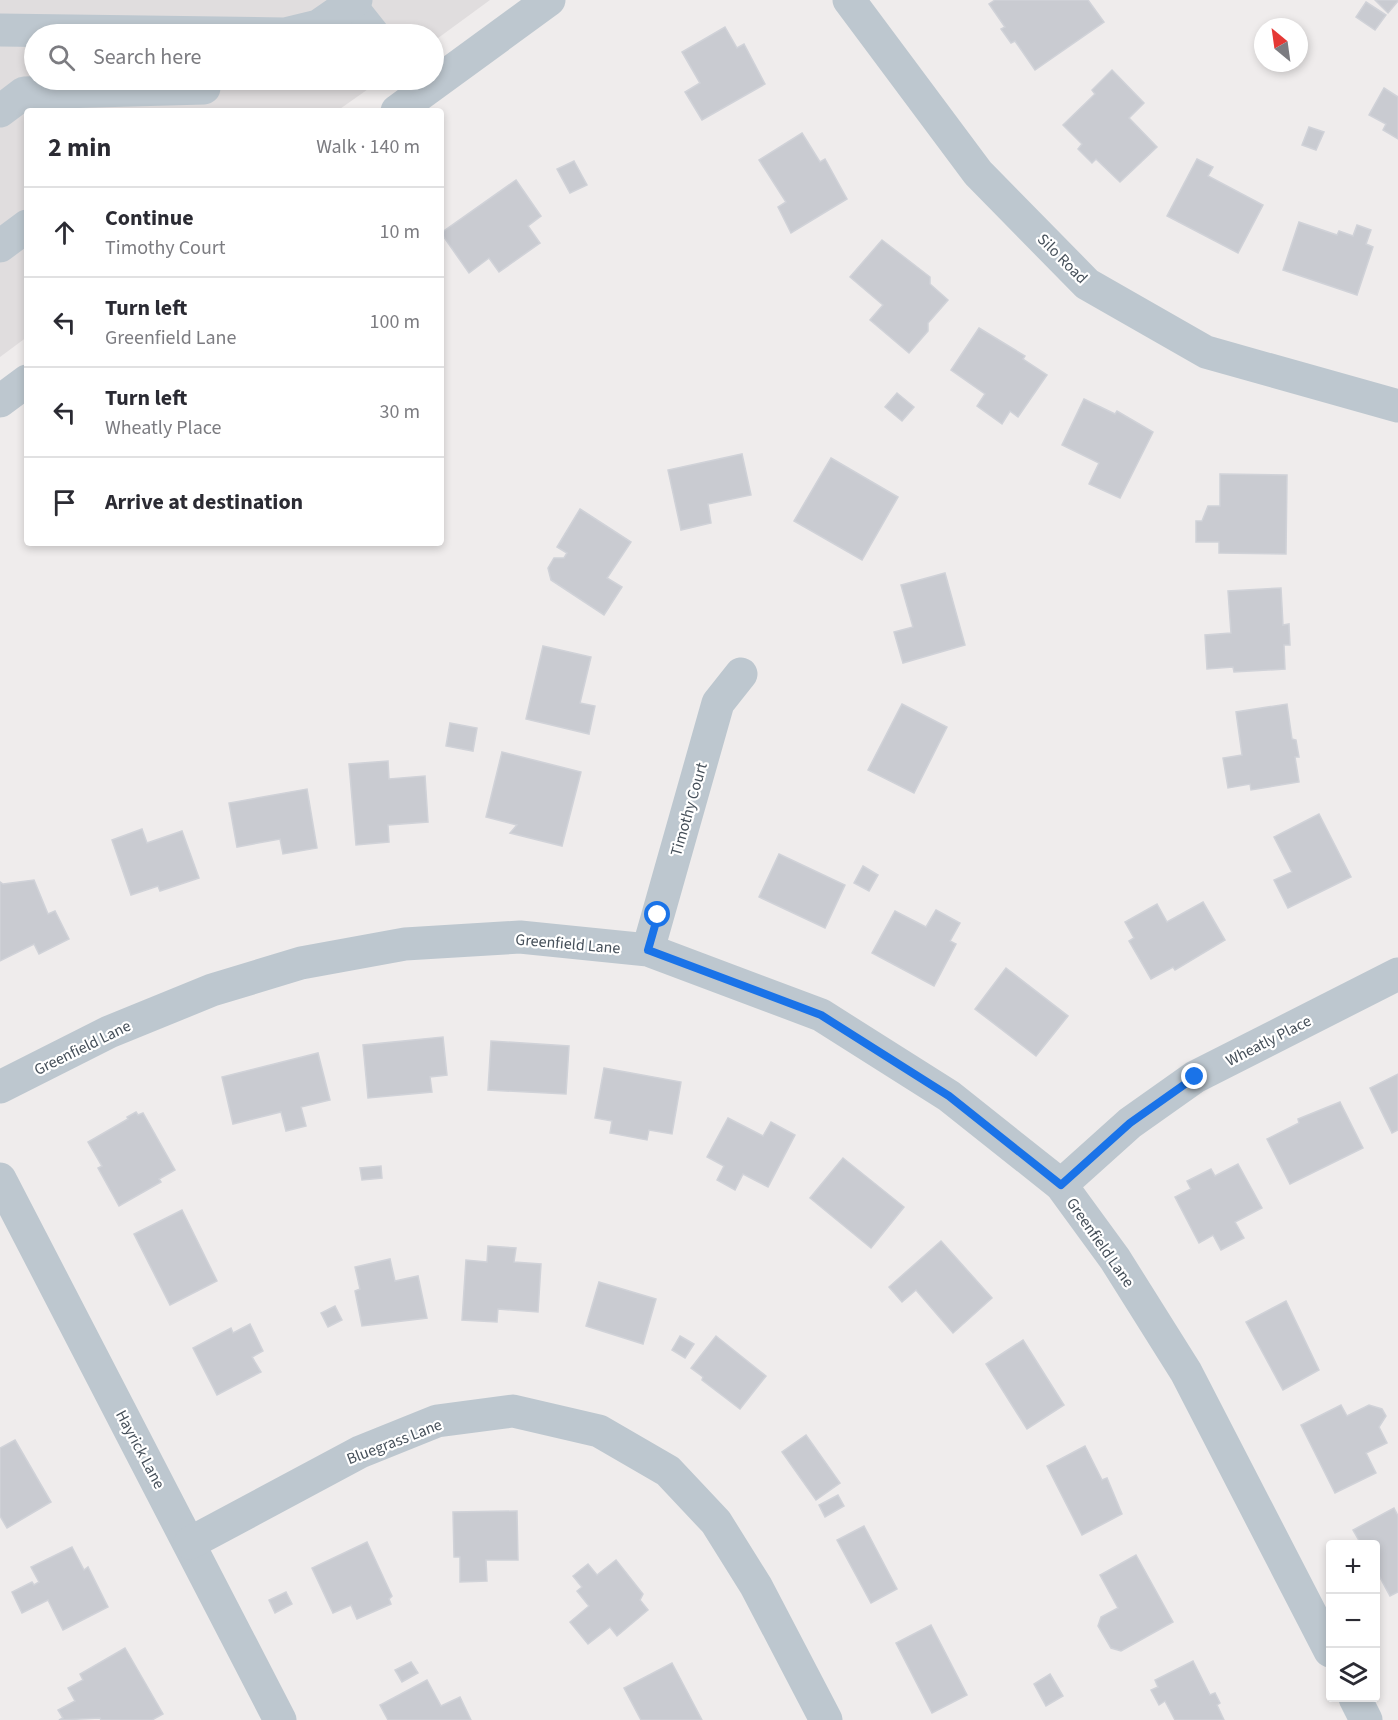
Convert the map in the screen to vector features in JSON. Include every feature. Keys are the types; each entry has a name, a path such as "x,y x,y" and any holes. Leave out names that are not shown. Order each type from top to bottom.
{"street":[{"path":"444,71 549,0"},
{"name":"Silo Road","path":"849,0 978,173 1087,284 1206,352 1398,406"},
{"path":"321,24 353,3 367,24"},
{"path":"0,30 24,30"},
{"path":"0,111 24,93 200,93"},
{"path":"0,246 24,228"},
{"path":"0,401 24,383"},
{"name":"Timothy Court","path":"648,950 718,703 741,674"},
{"name":"Greenfield Lane","path":"0,1088 109,1032 212,990 301,963 405,944 520,938 648,950 821,1015 949,1096 1061,1185 1115,1259 1186,1372 1328,1648"},
{"name":"Wheatly Place","path":"1061,1185 1130,1123 1195,1077 1398,974"},
{"name":"Hayrick Lane","path":"0,1179 280,1720"},
{"name":"Bluegrass Lane","path":"190,1544 360,1452 437,1421 513,1411 599,1431 668,1471 716,1522 756,1586 826,1720"},
{"path":"1357,1702 1366,1720"}],"shaded area":[{"path":"0,0 490,0 444,34 444,24 24,24 24,90 367,90 341,108 24,108 24,339 0,357"}],"building":[{"path":"995,0 1088,0 1104,22 1035,70 1015,41 1011,43 1001,29 1005,27 989,4"},
{"path":"1375,0 1398,0 1398,1 1388,13"},
{"path":"1366,2 1386,15 1375,30 1356,17"},
{"path":"725,27 737,48 744,44 765,84 702,120 685,92 700,83 682,52"},
{"path":"1112,70 1144,103 1129,118 1157,147 1120,182 1096,159 1092,163 1078,149 1082,144 1063,125 1095,94 1092,90"},
{"path":"1384,88 1398,97 1398,139 1383,130 1386,124 1369,115"},
{"path":"1309,127 1324,132 1316,150 1302,145"},
{"path":"802,133 820,162 825,159 847,199 791,233 778,207 786,202 759,160"},
{"path":"1197,159 1213,167 1208,176 1263,205 1238,253 1167,216"},
{"path":"574,161 587,185 570,193 557,169"},
{"path":"516,180 541,216 528,226 540,243 499,272 489,258 469,273 444,237 444,231"},
{"path":"1299,222 1337,235 1339,231 1353,236 1357,225 1371,230 1366,244 1373,247 1357,295 1283,270"},
{"path":"882,240 930,277 930,284 948,300 928,323 928,331 909,353 870,320 883,305 850,277"},
{"path":"979,328 1025,356 1023,359 1047,375 1018,417 1010,411 1002,424 977,406 985,394 951,370"},
{"path":"897,393 914,407 902,421 885,407"},
{"path":"1084,399 1115,414 1117,411 1153,432 1120,498 1089,484 1099,463 1062,445"},
{"path":"742,454 751,495 708,504 711,523 681,530 668,470"},
{"path":"831,458 898,497 862,560 794,521"},
{"path":"1220,474 1287,475 1286,554 1219,553 1219,542 1196,542 1196,521 1202,521 1208,506 1220,506"},
{"path":"580,509 631,542 607,578 622,587 604,615 551,580 548,568 554,558 564,558 567,553 557,547"},
{"path":"945,573 965,645 903,663 894,632 913,627 901,585"},
{"path":"1281,588 1283,625 1289,624 1290,645 1284,645 1285,669 1234,672 1233,667 1207,669 1205,635 1231,633 1228,591"},
{"path":"543,646 591,657 580,703 595,706 589,734 526,719"},
{"path":"902,704 947,727 914,793 868,770"},
{"path":"1287,704 1292,739 1296,740 1299,757 1295,757 1299,782 1251,790 1250,784 1228,788 1223,758 1242,755 1236,712"},
{"path":"450,723 477,728 473,751 446,746"},
{"path":"502,752 581,772 562,846 510,833 517,825 486,817"},
{"path":"388,761 389,779 425,776 428,822 388,825 389,842 356,845 349,764"},
{"path":"307,789 317,848 283,854 280,839 237,847 229,803"},
{"path":"1319,814 1351,877 1288,908 1274,880 1292,872 1274,837"},
{"path":"142,829 147,843 182,831 199,878 160,891 158,886 131,895 112,840"},
{"path":"779,854 845,885 825,928 759,897"},
{"path":"863,866 878,875 869,891 854,883"},
{"path":"34,880 48,914 55,911 69,939 39,954 34,944 0,961 0,882 3,884"},
{"path":"1203,902 1225,940 1175,970 1173,967 1151,979 1129,941 1134,938 1125,922 1157,904 1167,922"},
{"path":"936,910 960,923 950,941 956,944 934,986 872,953 895,911 926,927"},
{"path":"1006,968 1068,1016 1036,1056 975,1009"},
{"path":"443,1037 447,1075 430,1077 432,1092 368,1098 363,1045"},
{"path":"491,1041 569,1046 566,1094 488,1090"},
{"path":"318,1053 330,1100 301,1107 306,1126 286,1131 281,1112 233,1124 222,1077"},
{"path":"604,1068 681,1082 672,1134 649,1130 647,1140 610,1133 612,1121 595,1118"},
{"path":"1398,1074 1398,1130 1392,1133 1370,1088"},
{"path":"1340,1102 1363,1148 1290,1184 1267,1139 1299,1123 1298,1119"},
{"path":"136,1112 138,1115 143,1113 175,1170 159,1179 161,1182 119,1206 98,1168 102,1166 88,1142"},
{"path":"728,1118 763,1136 771,1122 795,1135 768,1187 743,1174 735,1190 717,1180 724,1166 707,1157"},
{"path":"843,1158 904,1207 871,1248 810,1198"},
{"path":"1238,1164 1262,1208 1235,1222 1244,1238 1221,1250 1213,1235 1199,1243 1175,1197 1191,1189 1187,1181 1211,1169 1215,1176"},
{"path":"381,1166 382,1178 362,1180 360,1168"},
{"path":"182,1210 217,1281 170,1305 134,1234"},
{"path":"941,1241 992,1298 953,1333 916,1290 902,1302 889,1287"},
{"path":"488,1246 516,1248 514,1262 541,1264 538,1312 498,1309 497,1322 462,1320 466,1260 487,1262"},
{"path":"390,1259 395,1281 418,1276 427,1318 362,1326 355,1291 360,1289 355,1267"},
{"path":"599,1282 656,1299 643,1344 586,1326"},
{"path":"1286,1301 1319,1370 1283,1390 1246,1322"},
{"path":"335,1306 342,1320 328,1327 321,1313"},
{"path":"250,1324 263,1351 252,1357 261,1372 217,1395 193,1348 231,1328 233,1333"},
{"path":"680,1336 694,1344 685,1358 672,1350"},
{"path":"716,1336 766,1376 740,1409 702,1380 703,1377 691,1368"},
{"path":"1023,1340 1064,1405 1027,1429 986,1364"},
{"path":"1341,1405 1347,1416 1369,1405 1382,1409 1386,1416 1379,1427 1387,1443 1366,1453 1376,1473 1335,1493 1301,1425"},
{"path":"806,1435 840,1483 816,1500 782,1452"},
{"path":"15,1440 51,1502 7,1528 0,1516 0,1448"},
{"path":"1085,1446 1102,1480 1107,1478 1122,1514 1082,1535 1047,1466"},
{"path":"838,1495 844,1506 825,1517 819,1505"},
{"path":"1394,1508 1398,1516 1398,1592 1390,1596 1380,1577 1380,1540 1359,1540 1353,1530"},
{"path":"517,1511 518,1560 486,1560 487,1581 460,1582 460,1557 454,1557 453,1512"},
{"path":"864,1526 897,1589 871,1603 837,1540"},
{"path":"367,1542 392,1596 389,1599 391,1604 357,1619 351,1605 333,1613 312,1568"},
{"path":"72,1547 84,1570 88,1567 108,1607 63,1630 48,1600 22,1613 12,1592 32,1582 34,1585 39,1582 31,1567"},
{"path":"1136,1555 1173,1622 1121,1651 1111,1648 1098,1626 1101,1617 1118,1608 1100,1575"},
{"path":"616,1560 643,1594 640,1600 648,1610 617,1636 610,1627 588,1644 570,1622 589,1606 577,1591 582,1587 573,1576 588,1564 597,1575"},
{"path":"286,1592 292,1604 275,1613 269,1600"},
{"path":"931,1625 967,1695 932,1713 896,1643"},
{"path":"125,1648 163,1714 152,1720 101,1720 100,1718 59,1720 63,1718 58,1710 75,1701 68,1688 83,1680 80,1674"},
{"path":"1193,1661 1210,1695 1215,1693 1220,1703 1217,1705 1224,1720 1175,1720 1165,1701 1159,1705 1151,1690 1158,1687 1155,1680"},
{"path":"411,1662 418,1673 402,1682 395,1670"},
{"path":"672,1663 702,1720 641,1720 624,1688"},
{"path":"1050,1674 1063,1696 1046,1706 1034,1684"},
{"path":"427,1680 441,1706 460,1697 471,1720 388,1720 380,1705"}],"route":[{"path":"658,915 648,950 821,1015 949,1096 1061,1185 1130,1123 1195,1077"}]}
